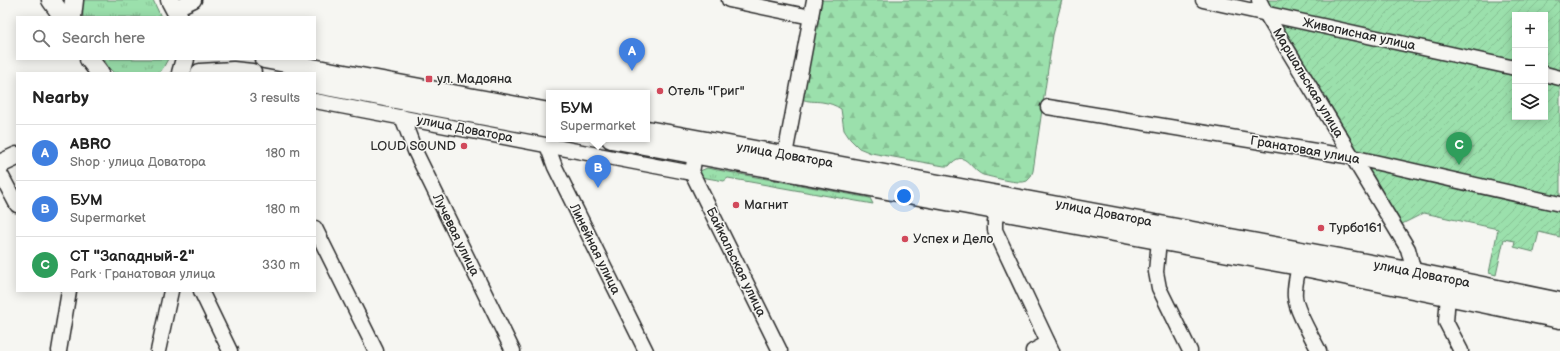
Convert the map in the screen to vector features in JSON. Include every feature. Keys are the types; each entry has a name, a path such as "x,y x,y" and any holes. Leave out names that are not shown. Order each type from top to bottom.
{"main road":[{"path":"51,0 62,16"},
{"path":"72,16 74,0"},
{"path":"181,72 185,60"},
{"path":"269,60 546,111"},
{"path":"217,72 243,72"},
{"name":"улица Доватора","path":"316,84 546,127"},
{"name":"улица Доватора","path":"650,131 1414,272 1560,302"},
{"name":"улица Доватора","path":"628,142 1299,266 1448,295 1560,319"},
{"path":"0,164 16,156"}],"street":[{"path":"175,9 194,0"},
{"path":"729,0 811,17"},
{"path":"785,155 814,0"},
{"name":"Живописная улица","path":"1204,0 1512,67"},
{"name":"Маршальская улица","path":"1259,0 1408,250 1414,272"},
{"path":"1548,75 1560,78"},
{"name":"улица Доватора","path":"316,101 692,173"},
{"name":"Гранатовая улица","path":"1048,107 1352,157 1560,204"},
{"name":"Лучевая улица","path":"402,117 415,151 513,351"},
{"name":"Линейная улица","path":"547,145 555,167 646,351"},
{"path":"692,173 695,154"},
{"path":"0,173 16,203"},
{"name":"Байкальская улица","path":"692,173 780,351"},
{"path":"997,209 994,222 995,230 1050,347 1033,351"},
{"path":"316,230 376,351"},
{"path":"1159,240 1156,272 1159,288 1190,351"},
{"path":"1299,266 1295,289 1295,299 1319,351"},
{"path":"158,351 171,292"},
{"path":"201,292 230,351"},
{"path":"59,351 66,294"},
{"path":"1448,295 1446,322 1461,351"}],"green space":[{"path":"82,0 153,0 161,16 83,16"},
{"path":"821,0 1062,0 1053,35 1033,171 1029,179 1027,181 1018,182 983,175 963,159 954,161 949,166 944,166 871,153 859,148 850,139 844,130 841,109 827,103 802,99"},
{"path":"1256,0 1560,0 1560,237 1539,232 1534,252 1514,247 1515,241 1504,239 1496,275 1489,273 1498,229 1424,213 1398,226"},
{"path":"104,60 167,60 160,72 113,72"},
{"path":"707,168 870,198 873,204 728,178 724,181 701,177 700,171"}],"place":[{"name":"ABRO","path":"632,71"},
{"name":"ул. Мадояна","path":"429,79"},
{"name":"Отель \"Григ\"","path":"660,91"},
{"name":"LOUD SOUND","path":"464,146"},
{"name":"СТ \"Западный-2\"","path":"1459,165"},
{"name":"БУМ","path":"598,188"},
{"name":"Магнит","path":"736,205"},
{"name":"Турбо161","path":"1321,228"},
{"name":"Успех и Дело","path":"905,239"}]}
